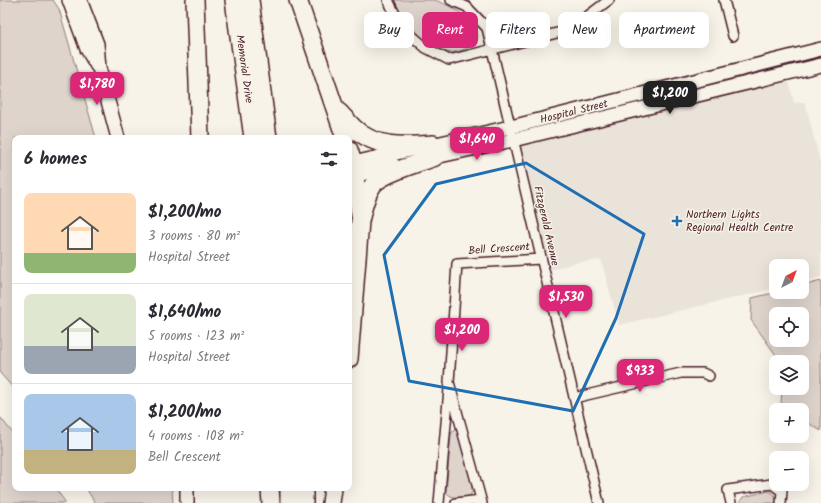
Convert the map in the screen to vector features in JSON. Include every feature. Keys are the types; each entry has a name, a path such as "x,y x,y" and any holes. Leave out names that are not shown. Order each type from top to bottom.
{"highway":[{"path":"195,0 200,135"},
{"name":"Memorial Drive","path":"234,0 253,135"},
{"name":"Memorial Drive","path":"250,0 268,135"},
{"path":"298,0 344,135"},
{"path":"335,107 355,129 377,142 434,150"},
{"path":"352,322 360,221 365,201 373,185 384,176 434,150"},
{"path":"352,172 360,221"},
{"path":"270,491 271,503"},
{"path":"289,491 289,503"},
{"path":"304,491 304,503"},
{"path":"331,503 333,491"}],"main road":[{"path":"68,0 87,49 99,68"},
{"path":"80,0 97,44 99,68 117,135"},
{"name":"Hospital Street","path":"434,150 510,127 821,49"},
{"name":"Hospital Street","path":"352,166 434,150 513,140 821,64"},
{"path":"187,491 187,503"}],"street":[{"path":"388,0 401,26 426,48 449,60 492,48"},
{"name":"Fitzgerald Avenue","path":"452,0 467,7 486,27"},
{"path":"550,34 569,30 609,0"},
{"path":"724,0 733,36"},
{"name":"Fitzgerald Avenue","path":"492,48 599,503"},
{"name":"Bell Crescent","path":"439,503 457,264 541,259"},
{"path":"574,398 682,373 703,373 709,376"},
{"name":"Bell Crescent","path":"449,382 481,502 456,503"},
{"path":"731,503 728,490 772,484 782,491 781,503"}],"highlighted area":[{"path":"526,163 644,234 616,318 573,411 409,381 384,255 436,184"}],"shaded area":[{"path":"0,0 53,0 59,9 95,135 12,135 12,387 0,373"},
{"path":"394,0 434,0 459,12 422,12 422,39 414,33 414,12 398,12"},
{"path":"433,48 467,48 458,52 445,52"},
{"name":"Northern Lights Regional Health Centre","path":"787,73 794,103 805,102 821,166 821,277 809,280 809,259 769,259 769,290 619,325 601,260 574,263 544,272 513,140"},
{"path":"821,281 821,431 809,423 809,403 781,403 782,395 809,395 809,355 776,355 770,347 809,347 809,307 769,307 769,345 751,320 752,298 769,294 769,299 809,299 809,284"},
{"path":"0,417 12,432 12,491 57,491 66,503 0,503"},
{"path":"456,430 459,431 472,484 472,493 469,496 454,497 448,495 446,492 451,435 452,432"},
{"path":"88,491 172,491 173,503 95,503"},
{"path":"769,491 775,496 776,503 739,503 743,497"}],"place":[{"name":"Northern Lights Regional Health Centre","path":"677,221"}]}
